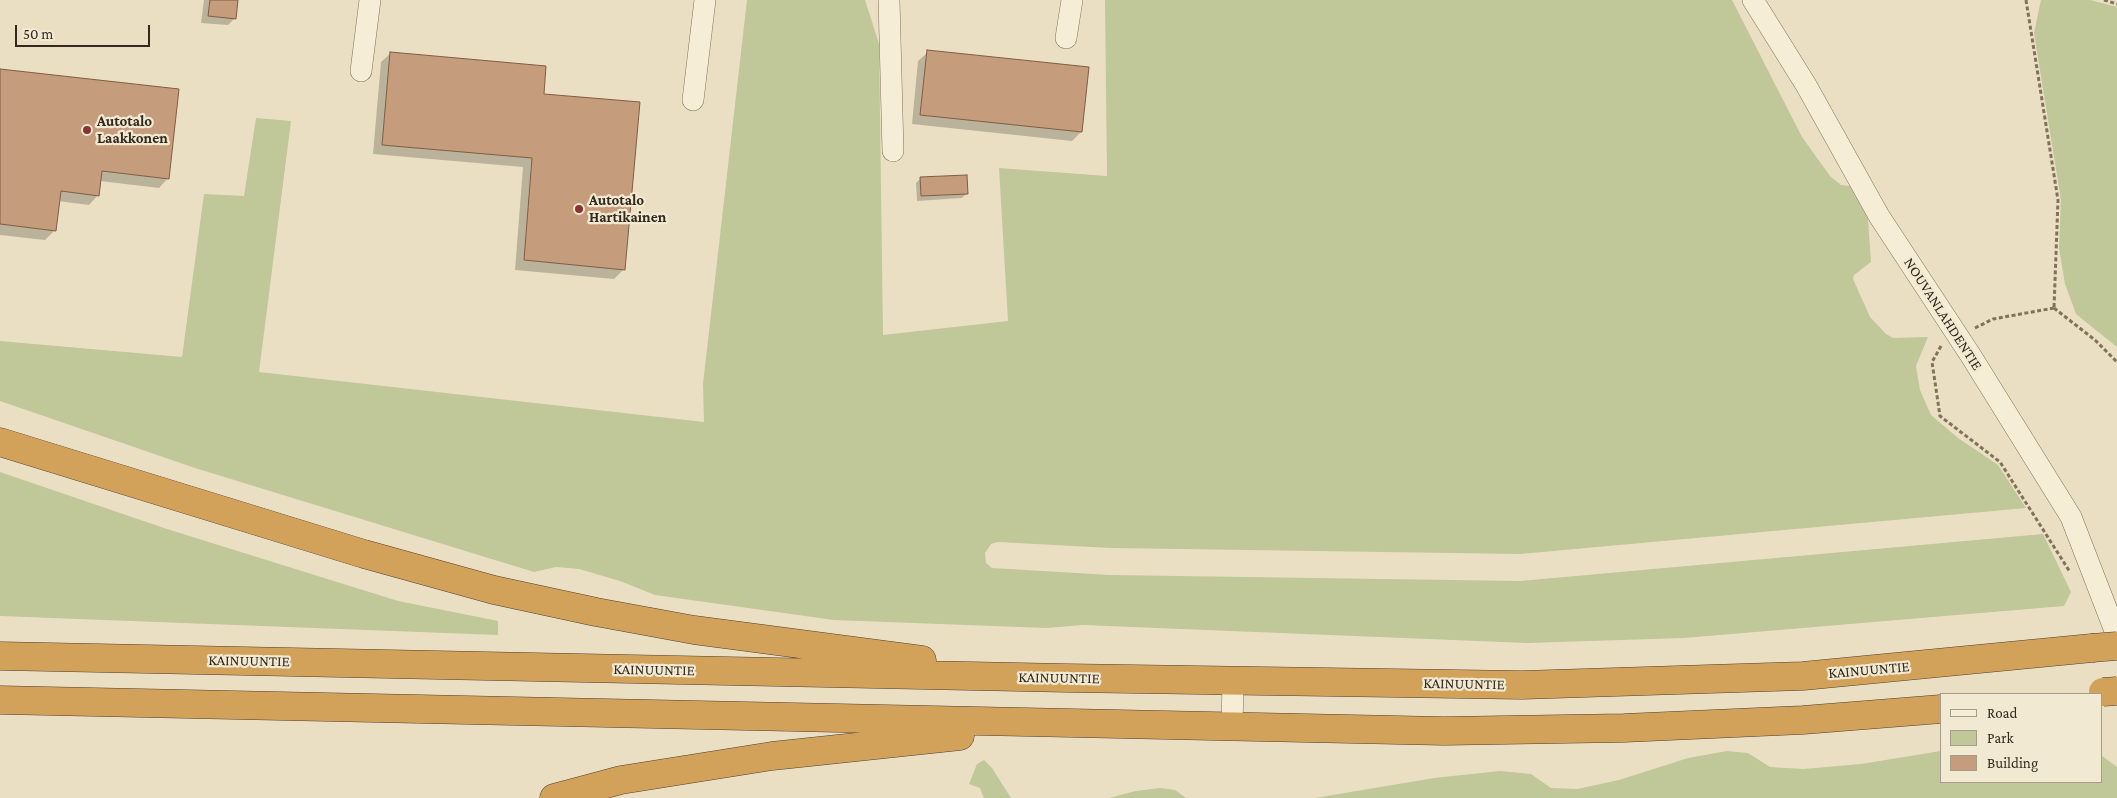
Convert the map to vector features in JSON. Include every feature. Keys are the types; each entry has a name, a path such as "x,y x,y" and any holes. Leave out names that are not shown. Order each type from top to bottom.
{"highway":[{"path":"0,442 364,554 494,590 694,630 1067,678"},
{"name":"KAINUUNTIE","path":"0,656 1067,678 1522,685 1803,676 2104,647"},
{"path":"0,700 1232,728 1444,731 1624,728 1803,720 1940,709"},
{"path":"554,798 621,780 772,756 903,743 1052,724"}],"street":[{"path":"361,70 370,0"},
{"path":"693,100 705,0"},
{"path":"889,0 893,151"},
{"path":"1066,38 1072,0"},
{"name":"NOUVANLAHDENTIE","path":"1753,0 1806,85 1879,216 1971,356 2071,517 2117,636"},
{"path":"1232,728 1233,681"}],"path":[{"path":"2026,0 2058,200 2054,308 2095,340 2117,362"},
{"path":"2104,0 2117,4"}],"green space":[{"path":"747,0 865,0 879,44 883,335 1008,321 999,168 1107,176 1105,0 1732,0 1802,137 1830,176 1841,185 1850,186 1868,219 1871,262 1854,275 1853,279 1870,317 1886,334 1893,338 1928,337 1916,366 1920,390 1931,415 1958,438 1998,465 2026,508 1520,554 1111,548 998,542 991,544 985,553 986,563 992,568 1110,575 1520,581 2043,534 2071,592 2064,606 1684,638 1527,643 1083,625 1046,628 834,620 655,595 620,581 579,569 556,567 534,572 195,468 0,401 0,341 182,357 204,194 244,196 256,118 291,121 259,372 704,422 703,384"},
{"path":"2041,0 2090,0 2117,7 2117,347 2076,314 2065,284 2059,248 2061,200 2034,33"},
{"path":"0,472 167,529 398,601 498,621 498,635 0,616"},
{"path":"1727,751 1748,753 1770,767 1803,769 1861,764 1940,751 1940,783 2102,783 2102,756 2117,767 2117,798 1315,798 1434,778 1500,771 1531,774 1551,788 1577,789 1619,780 1688,758"},
{"path":"984,760 992,768 1011,798 984,798 980,788 969,784 977,764"},
{"path":"1160,788 1175,790 1186,798 1109,798 1136,791"}],"building":[{"path":"210,0 238,0 236,19 208,16"},
{"path":"927,50 1089,67 1082,132 920,115"},
{"name":"Autotalo Hartikainen","path":"390,52 546,66 544,94 640,102 625,270 524,260 532,158 382,145"},
{"name":"Autotalo Laakkonen","path":"0,69 179,89 169,179 102,171 99,196 61,191 56,231 0,224"},
{"path":"967,175 968,194 921,196 920,177"}],"place":[{"name":"Autotalo Laakkonen","path":"87,130"},
{"name":"Autotalo Hartikainen","path":"579,209"}]}
